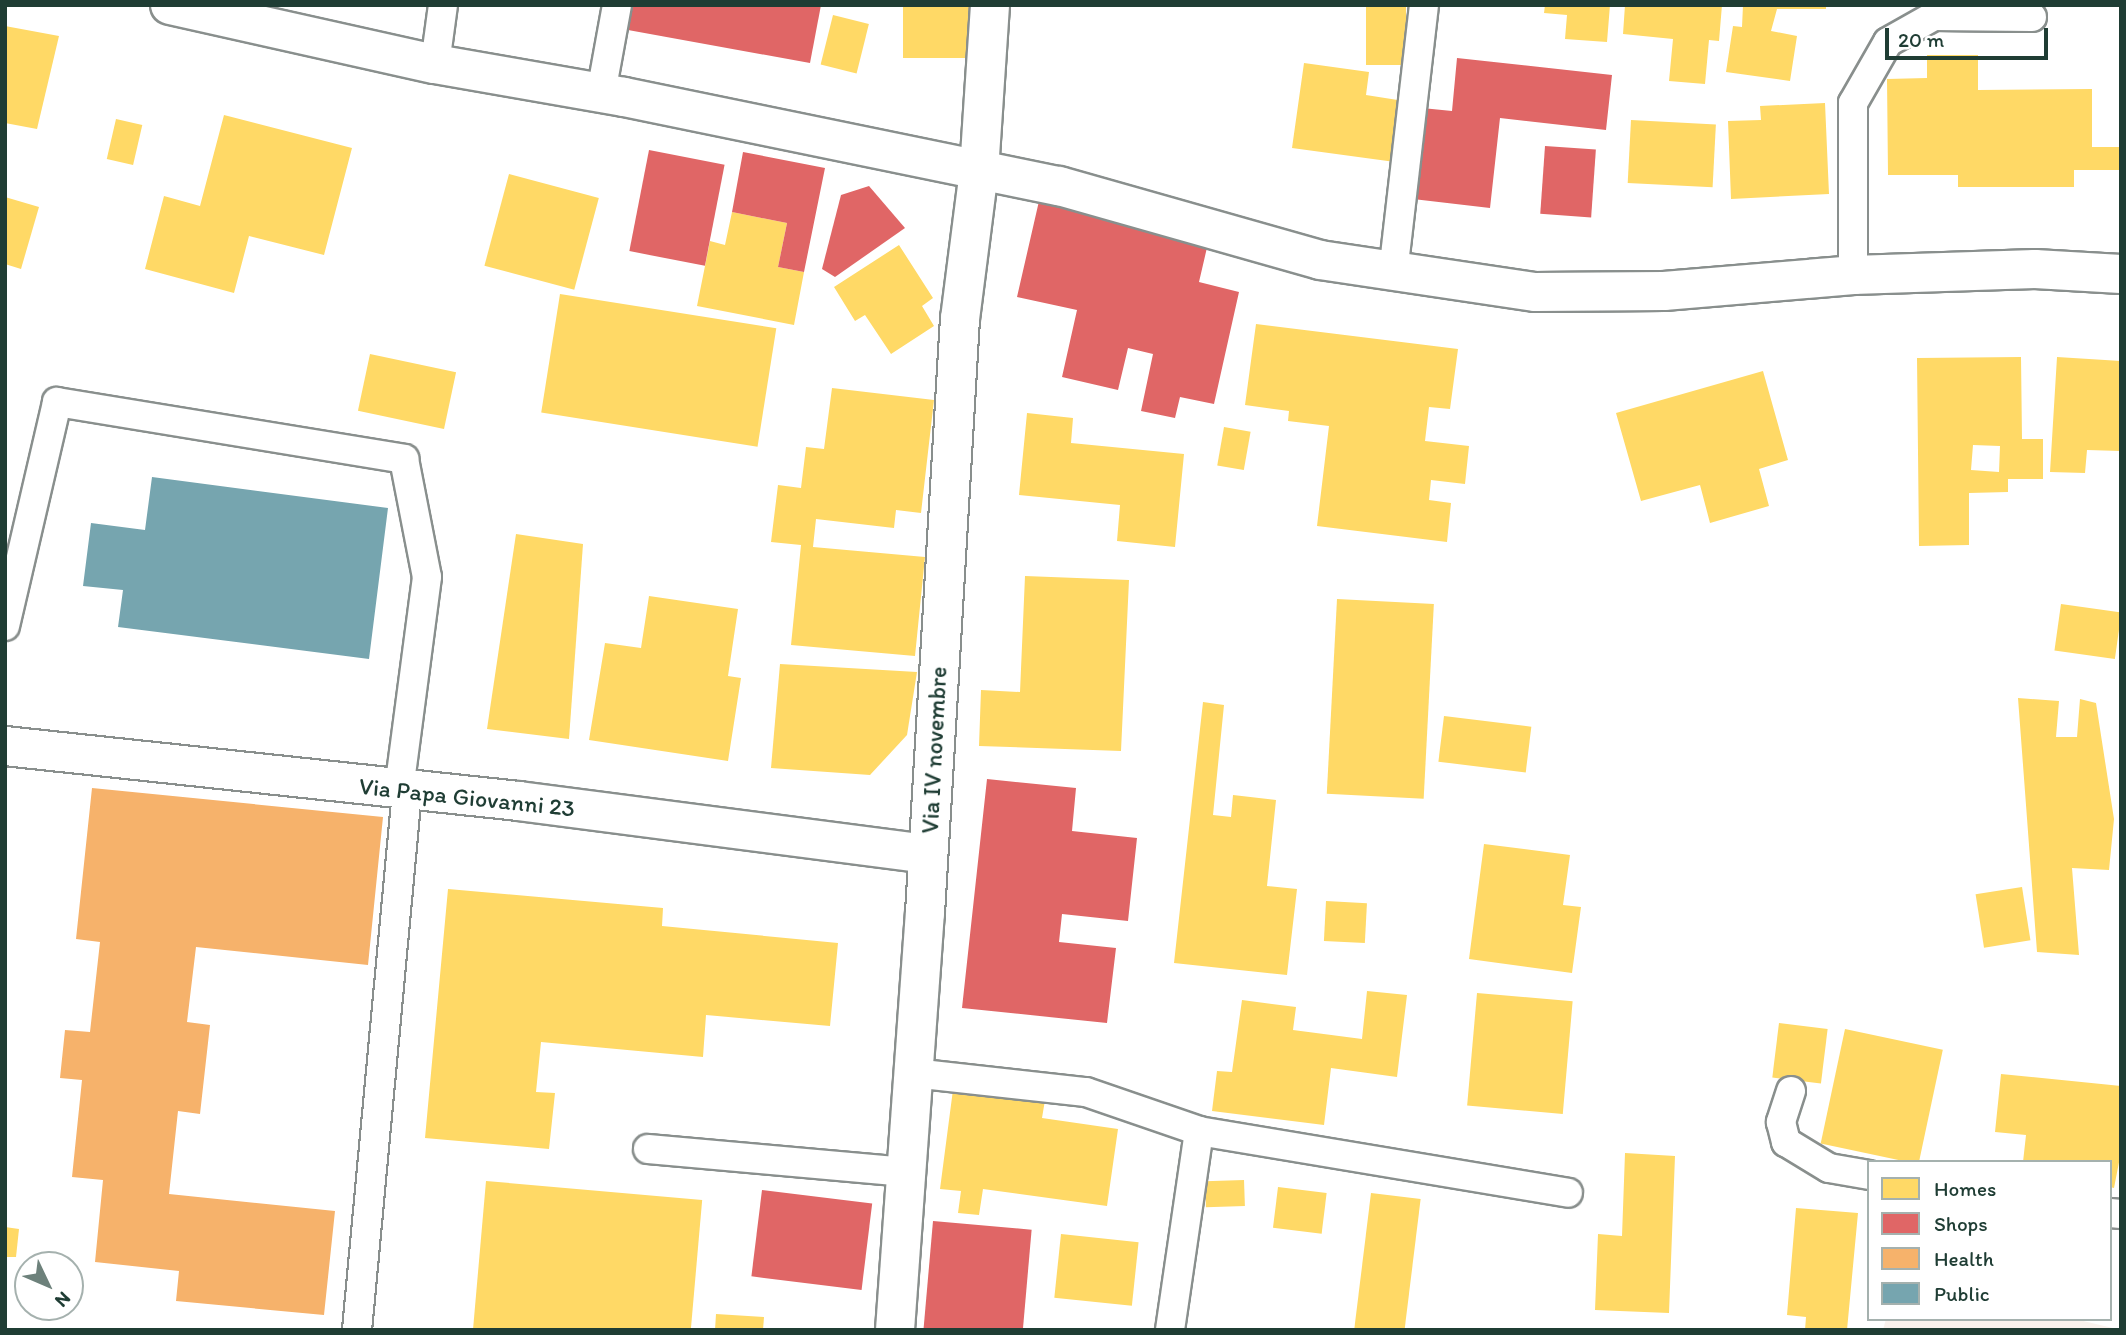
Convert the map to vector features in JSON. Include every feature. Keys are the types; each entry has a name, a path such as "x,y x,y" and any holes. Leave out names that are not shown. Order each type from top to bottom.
{"street":[{"path":"172,5 435,64 601,93 1059,186 1320,260 1393,273 1535,292 1664,291 1853,275 2035,269 2121,274"},
{"name":"Via IV novembre","path":"895,1330 928,854 960,319 979,171 990,5"},
{"name":"Via Papa Giovanni 23","path":"5,746 403,792 519,801 928,854"}],"lane":[{"path":"435,64 443,5"},
{"path":"601,93 617,5"},
{"path":"1393,273 1424,5"},
{"path":"1853,275 1853,103 1888,42 1934,16 2032,17"},
{"path":"5,626 57,402 404,459 427,577 403,792 357,1330"},
{"path":"913,1073 1086,1091 1199,1131 1568,1193"},
{"path":"1791,1091 1781,1122 1786,1142 1829,1168 1867,1175"},
{"path":"1171,1330 1199,1131"},
{"path":"648,1149 906,1171"}],"shaded area":[{"path":"1885,1321 2083,1321 2121,1330 1883,1330"}],"building: Homes":[{"path":"903,5 972,5 972,58 903,58"},
{"path":"1366,5 1406,5 1406,65 1366,65"},
{"path":"1545,5 1610,5 1607,42 1565,39 1567,15 1544,13"},
{"path":"1625,5 1722,5 1719,41 1709,40 1705,84 1669,81 1673,39 1623,34"},
{"path":"1743,5 1826,5 1826,9 1777,9 1771,31 1797,36 1790,81 1726,72 1733,26 1742,27"},
{"path":"833,15 869,24 857,73 821,64"},
{"path":"5,26 59,36 37,129 5,123"},
{"path":"1927,55 1978,55 1978,90 2092,89 2092,147 2121,147 2121,170 2074,170 2074,187 1958,187 1958,175 1888,175 1887,79 1927,78"},
{"path":"1304,63 1369,72 1366,95 1404,101 1395,162 1292,148"},
{"path":"1825,103 1829,194 1731,199 1728,121 1761,120 1760,106"},
{"path":"224,115 352,148 324,255 249,236 234,293 145,269 164,196 200,206"},
{"path":"116,119 142,125 133,165 107,159"},
{"path":"1631,120 1716,124 1713,187 1628,183"},
{"path":"509,174 599,198 574,290 484,266"},
{"path":"5,197 39,207 21,269 5,264"},
{"path":"732,212 787,223 778,267 804,272 794,325 697,306 710,241 725,245"},
{"path":"899,245 933,298 922,306 934,326 891,354 865,315 855,321 834,287"},
{"path":"560,294 776,328 758,447 541,413"},
{"path":"1256,324 1458,349 1450,409 1429,407 1425,441 1469,446 1465,484 1431,480 1429,500 1451,503 1447,542 1317,526 1329,426 1288,421 1289,411 1245,405"},
{"path":"370,354 456,372 444,429 358,411"},
{"path":"2021,357 2022,439 2043,439 2043,479 2008,479 2008,492 1969,493 1969,545 1919,546 1917,358","holes":["1973,445 2000,446 1999,472 1971,470"]},
{"path":"2057,357 2121,361 2121,451 2087,450 2085,473 2050,472"},
{"path":"1763,371 1788,460 1759,469 1769,506 1710,523 1700,485 1641,501 1616,413"},
{"path":"832,388 934,400 921,513 896,510 894,528 816,519 813,547 925,557 915,656 791,645 801,545 771,542 778,485 801,488 806,447 824,449"},
{"path":"1027,413 1073,418 1071,443 1184,454 1175,547 1117,541 1120,505 1019,495"},
{"path":"1224,427 1251,432 1244,470 1217,465"},
{"path":"516,534 583,544 569,739 487,729"},
{"path":"1025,576 1129,580 1121,751 979,746 981,690 1020,692"},
{"path":"649,596 738,609 728,676 741,678 728,761 589,740 605,643 641,648"},
{"path":"1337,599 1434,604 1424,799 1327,794"},
{"path":"2061,604 2121,612 2115,659 2054,651"},
{"path":"780,664 917,672 907,735 870,775 771,768"},
{"path":"2018,698 2059,701 2056,737 2077,737 2080,699 2096,703 2114,819 2109,870 2072,868 2079,955 2037,952"},
{"path":"1203,702 1224,705 1213,815 1231,817 1233,795 1276,800 1267,886 1297,889 1287,975 1174,963"},
{"path":"1444,716 1531,727 1526,772 1438,762"},
{"path":"1484,844 1570,855 1563,905 1581,907 1572,973 1469,959"},
{"path":"2022,887 2030,940 1984,948 1976,894"},
{"path":"448,889 663,908 662,926 838,943 830,1026 706,1015 703,1057 541,1042 536,1092 555,1093 549,1149 425,1138"},
{"path":"1326,901 1367,903 1365,943 1324,941"},
{"path":"1367,991 1407,995 1397,1077 1331,1068 1324,1125 1212,1111 1217,1071 1232,1072 1242,1000 1296,1007 1293,1030 1362,1039"},
{"path":"1477,993 1573,1001 1563,1114 1467,1106"},
{"path":"1779,1023 1828,1029 1821,1084 1772,1078"},
{"path":"1845,1029 1943,1050 1919,1160 1899,1160 1821,1143"},
{"path":"2001,1074 2121,1086 2121,1152 2114,1188 2112,1160 2023,1160 2026,1135 1995,1132"},
{"path":"954,1082 1046,1094 1042,1118 1118,1129 1107,1206 983,1189 979,1215 958,1213 961,1191 940,1189"},
{"path":"1625,1153 1675,1156 1669,1313 1595,1310 1598,1234 1622,1236"},
{"path":"1244,1180 1245,1206 1206,1207 1205,1181"},
{"path":"486,1181 702,1200 691,1330 473,1330"},
{"path":"1278,1187 1327,1193 1322,1234 1273,1228"},
{"path":"1371,1193 1421,1199 1405,1330 1354,1330"},
{"path":"1796,1208 1858,1213 1847,1330 1805,1330 1806,1317 1787,1315"},
{"path":"5,1227 19,1229 14,1257 5,1257"},
{"path":"1061,1234 1139,1242 1132,1306 1054,1298"},
{"path":"716,1314 764,1317 763,1330 715,1330"}],"building: Shops":[{"path":"632,5 821,5 810,63 628,30"},
{"path":"1457,58 1612,75 1606,130 1500,118 1490,208 1413,199 1422,108 1452,111"},
{"path":"1545,146 1596,150 1591,217 1540,214"},
{"path":"649,150 725,165 705,266 629,251"},
{"path":"743,152 825,168 804,272 778,267 787,223 732,212"},
{"path":"869,186 905,228 835,277 822,269 841,195"},
{"path":"1039,201 1209,239 1199,282 1239,292 1214,404 1180,397 1175,418 1141,411 1153,354 1128,348 1118,390 1062,377 1077,310 1017,297"},
{"path":"987,779 1076,788 1072,831 1137,838 1128,921 1062,914 1059,942 1116,948 1107,1023 962,1008"},
{"path":"762,1190 872,1204 862,1290 751,1276"},
{"path":"933,1221 1032,1230 1023,1330 924,1330"}],"building: Health":[{"path":"92,788 383,817 368,965 196,947 187,1022 210,1025 200,1114 178,1111 169,1194 335,1211 324,1315 176,1301 179,1271 95,1262 103,1180 72,1177 82,1080 60,1078 65,1030 90,1032 100,942 76,939"}],"building: Public":[{"path":"152,477 388,508 369,659 118,627 123,590 83,586 91,523 145,530"}]}
